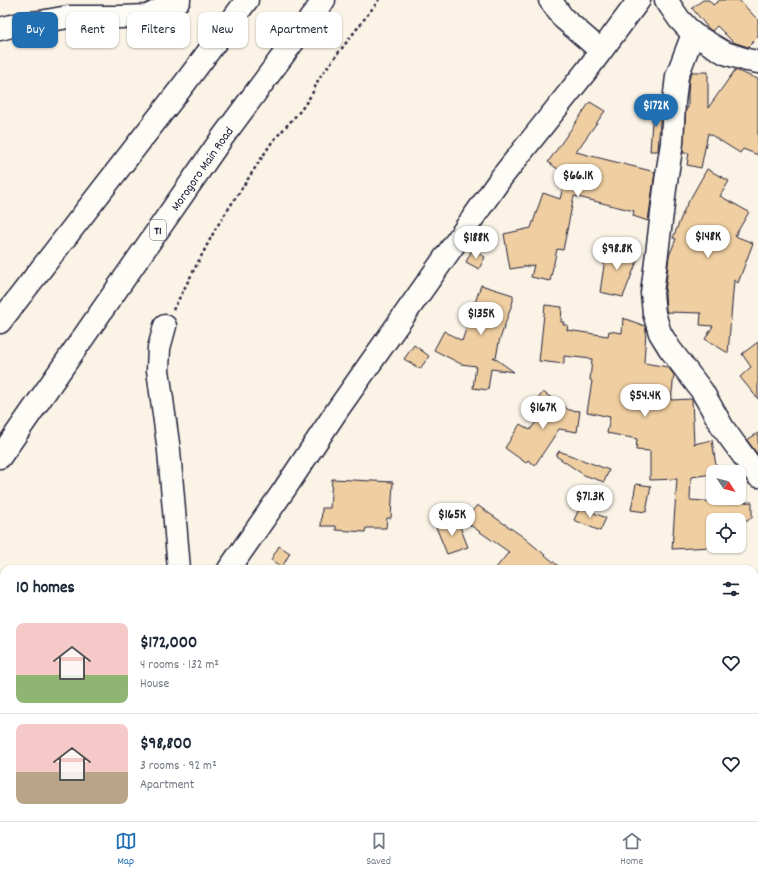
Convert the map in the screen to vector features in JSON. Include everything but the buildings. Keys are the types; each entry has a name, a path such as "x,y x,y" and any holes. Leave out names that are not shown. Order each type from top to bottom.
{"main road":[{"path":"0,29 19,24 40,22 68,16 148,16 179,0"},
{"path":"0,322 186,83 247,0"},
{"path":"550,0 563,18 601,51"},
{"path":"231,565 278,488 338,409 502,178 639,0"},
{"path":"666,0 679,19 693,34 725,53 758,62"},
{"name":"Morogoro Main Road","path":"0,457 222,138 324,2"},
{"path":"693,34 678,76 674,102 672,143 652,293 654,313 660,334 702,391 723,428 758,476"},
{"path":"165,326 159,348 158,370 169,451 179,565"}],"path":[{"path":"165,326 216,228 272,142 301,110 312,94 319,78 379,0"}]}
